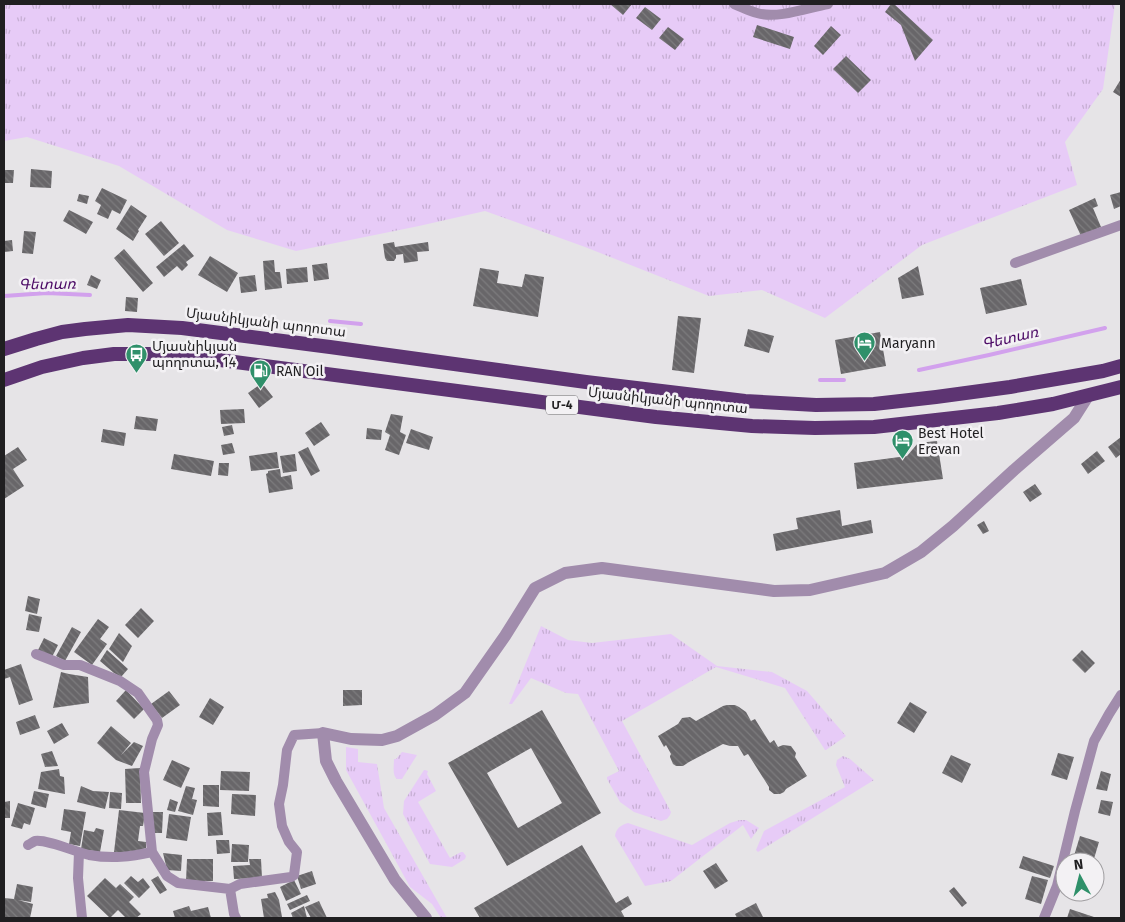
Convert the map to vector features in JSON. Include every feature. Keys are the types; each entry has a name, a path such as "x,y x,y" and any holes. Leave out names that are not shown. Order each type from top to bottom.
{"highway":[{"name":"Մյասնիկյանի պողոտա","path":"4,349 62,332 85,329 128,325 182,328 745,402 816,405 874,404 936,397 1010,387 1121,366"},
{"name":"Մյասնիկյանի պողոտա","path":"4,380 42,367 83,358 114,354 174,354 656,417 752,426 815,428 874,427 962,418 1044,406 1121,387"}],"street":[{"path":"734,4 756,13 768,15 782,14 828,4"},
{"path":"1015,263 1121,225"},
{"path":"36,654 64,665 80,664 120,681 138,693 157,720 158,725 152,739 144,772 152,852 167,876 178,883 230,890 240,884 291,877 294,875 297,852 289,842 282,826 279,804 288,750 294,735 323,733 352,739 382,740 397,736 435,715 465,694 506,636 535,588 566,573 602,568 774,591 810,590 885,573 921,552 953,526 1074,418 1088,396"},
{"path":"1044,918 1057,886 1094,742 1108,714 1121,695"},
{"path":"323,733 326,761 336,781 395,880 426,918"},
{"path":"28,845 36,841 48,842 80,852 110,857 132,856 152,852"},
{"path":"80,852 78,878 82,918"},
{"path":"230,890 236,918"}],"green space":[{"path":"4,4 1115,4 1103,89 1065,142 1077,185 922,245 825,318 762,290 709,296 585,247 485,211 296,251 227,230 119,166 27,137 4,141"},
{"path":"541,626 568,640 592,643 671,634 717,666 772,672 807,691 846,736 825,750 785,688 716,667 622,721 671,812 667,819 661,821 634,812 620,802 607,779 607,777 619,771 578,694 566,693 531,678 512,704 509,704"},
{"path":"346,747 358,749 358,762 377,764 384,808 447,918 441,918 432,904 410,887 346,770"},
{"path":"402,752 417,755 402,779 397,779 394,773 394,759"},
{"path":"843,756 850,759 874,780 758,852 756,850 764,831 845,787 836,765 837,760"},
{"path":"424,770 428,771 427,774 436,791 418,802 450,858 461,852 466,856 465,859 452,867 430,864 403,814 404,801"},
{"path":"746,820 759,828 751,839 743,825 671,881 645,886 615,836 619,827 628,823 692,845 730,823"}],"building":[{"path":"610,4 632,4 623,15"},
{"path":"891,4 894,4 933,40 915,61 901,25 885,12"},
{"path":"645,7 661,19 652,30 636,18"},
{"path":"757,25 794,37 790,49 753,37"},
{"path":"831,26 841,35 823,55 814,46"},
{"path":"668,27 684,39 675,50 659,38"},
{"path":"846,56 871,80 858,93 833,69"},
{"path":"1121,79 1121,97 1113,92"},
{"path":"31,169 52,171 51,188 30,187"},
{"path":"4,170 14,170 13,183 4,183"},
{"path":"102,188 127,200 120,214 112,210 108,219 97,214 101,205 95,201"},
{"path":"1121,192 1121,206 1114,209 1110,195"},
{"path":"79,194 89,196 87,204 77,201"},
{"path":"1095,198 1098,206 1093,208 1101,227 1081,236 1069,210"},
{"path":"131,205 147,216 133,241 116,229"},
{"path":"69,210 93,222 86,234 63,221"},
{"path":"161,221 179,243 164,256 145,234"},
{"path":"24,231 36,232 33,254 22,253"},
{"path":"12,240 13,251 4,252 4,241"},
{"path":"394,242 395,247 428,242 429,251 417,252 418,261 404,263 403,254 396,255 394,261 387,261 383,244"},
{"path":"184,244 194,256 186,262 188,265 182,271 177,266 164,277 156,267"},
{"path":"124,249 153,283 143,292 114,258"},
{"path":"210,256 238,273 227,292 198,275"},
{"path":"274,260 275,272 280,272 282,288 265,290 263,261"},
{"path":"327,263 329,279 314,281 312,265"},
{"path":"918,266 924,295 902,299 898,278"},
{"path":"307,267 308,282 287,284 286,269"},
{"path":"480,268 499,271 497,283 522,287 525,274 544,277 538,317 473,306"},
{"path":"91,275 101,280 97,289 87,285"},
{"path":"255,275 257,291 241,293 239,277"},
{"path":"1021,279 1027,305 986,314 980,288"},
{"path":"126,297 138,298 137,312 125,311"},
{"path":"678,316 701,318 694,373 672,370"},
{"path":"748,329 774,336 769,353 744,346"},
{"path":"880,332 886,366 841,374 835,340"},
{"path":"262,383 273,397 259,408 248,393"},
{"path":"244,409 245,423 221,424 220,410"},
{"path":"391,414 403,416 400,432 406,435 399,455 385,450 390,435 385,432"},
{"path":"136,416 158,419 156,431 134,429"},
{"path":"321,422 330,435 314,446 305,433"},
{"path":"232,425 234,434 224,436 222,427"},
{"path":"367,428 382,430 381,440 366,439"},
{"path":"103,429 126,433 124,446 101,442"},
{"path":"411,429 433,437 429,450 406,443"},
{"path":"1121,437 1121,454 1116,458 1108,447"},
{"path":"937,441 943,479 857,489 854,463 907,456 918,443"},
{"path":"232,443 235,453 223,455 221,445"},
{"path":"18,447 27,460 13,469 24,486 4,499 4,456"},
{"path":"308,447 320,471 311,476 298,452"},
{"path":"1097,451 1105,461 1088,474 1081,464"},
{"path":"277,452 279,468 251,471 249,456"},
{"path":"174,454 214,461 211,476 171,469"},
{"path":"295,454 297,471 283,473 280,456"},
{"path":"219,463 229,463 228,476 218,475"},
{"path":"280,469 281,477 291,475 293,489 269,493 266,474 268,471"},
{"path":"1035,484 1042,494 1030,502 1023,492"},
{"path":"840,510 842,526 871,520 873,533 776,551 773,534 798,529 796,518"},
{"path":"984,521 989,531 983,534 977,525"},
{"path":"28,596 40,599 37,614 25,611"},
{"path":"141,608 154,621 138,638 125,625"},
{"path":"29,614 42,617 39,632 26,630"},
{"path":"98,619 109,627 100,639 107,644 92,665 74,652"},
{"path":"72,627 81,632 65,661 56,656"},
{"path":"119,633 132,646 123,662 109,649"},
{"path":"44,638 58,645 52,657 38,650"},
{"path":"107,650 128,669 121,677 100,661"},
{"path":"1082,650 1095,663 1085,673 1072,660"},
{"path":"21,664 33,700 19,705 10,677 4,679 4,670"},
{"path":"61,672 88,677 89,703 53,708"},
{"path":"126,690 144,709 134,719 116,701"},
{"path":"343,690 362,690 362,705 343,706"},
{"path":"169,691 180,705 162,718 151,704"},
{"path":"210,698 224,707 213,725 199,717"},
{"path":"910,702 927,712 914,733 897,723"},
{"path":"727,705 739,707 746,712 751,721 755,719 770,743 774,740 778,747 783,745 791,746 796,753 795,757 807,776 784,792 774,794 769,790 769,787 748,754 744,756 738,746 723,744 683,766 673,764 670,757 671,754 666,745 664,747 658,736 678,724 682,718 690,717 696,721"},
{"path":"542,710 601,813 507,866 448,763","holes":["531,748 562,803 518,828 487,773"]},
{"path":"35,715 40,728 20,735 16,722"},
{"path":"62,723 69,735 54,744 47,731"},
{"path":"111,726 131,743 121,755 134,742 143,746 132,766 116,760 97,743"},
{"path":"52,751 58,766 45,767 41,754"},
{"path":"1058,753 1074,757 1067,780 1051,775"},
{"path":"951,755 971,764 962,783 942,773"},
{"path":"172,760 190,768 181,788 163,780"},
{"path":"140,768 141,803 126,803 125,769"},
{"path":"59,769 60,776 64,777 65,794 38,789 41,772"},
{"path":"221,771 250,772 249,791 220,790"},
{"path":"1101,771 1111,774 1107,791 1096,789"},
{"path":"203,785 219,785 219,807 203,806"},
{"path":"81,786 93,791 109,792 105,809 77,802"},
{"path":"186,786 195,788 192,799 197,800 193,815 178,811"},
{"path":"34,791 49,794 46,808 31,804"},
{"path":"110,792 122,793 121,809 109,808"},
{"path":"232,794 256,795 255,816 231,814"},
{"path":"170,799 178,802 175,812 167,810"},
{"path":"1101,800 1113,802 1110,816 1098,813"},
{"path":"10,801 10,818 4,818 4,802"},
{"path":"18,803 35,808 30,825 24,823 22,829 11,826"},
{"path":"64,809 86,812 80,846 69,844 71,832 61,830"},
{"path":"119,810 145,813 143,826 140,826 138,841 146,842 146,848 130,854 114,852"},
{"path":"153,812 163,812 162,833 152,833"},
{"path":"221,812 223,835 208,836 207,813"},
{"path":"169,814 191,817 187,841 166,838"},
{"path":"96,828 104,830 100,852 81,849 84,830 94,832"},
{"path":"1080,836 1099,842 1096,852 1075,852"},
{"path":"216,840 229,840 230,853 217,854"},
{"path":"232,844 249,845 248,862 231,862"},
{"path":"582,845 616,903 628,896 632,904 621,911 625,918 480,918 474,908"},
{"path":"163,853 182,855 181,871 167,870"},
{"path":"1023,856 1054,866 1050,878 1019,868"},
{"path":"187,859 213,859 213,881 186,881"},
{"path":"249,859 261,859 262,878 234,879 233,866 250,865"},
{"path":"716,863 728,881 715,889 703,871"},
{"path":"312,871 316,884 301,889 297,876"},
{"path":"131,876 138,882 143,878 150,887 139,898 124,883"},
{"path":"158,876 167,890 160,894 151,880"},
{"path":"1032,876 1048,880 1041,904 1025,899"},
{"path":"105,878 116,888 120,884 134,897 129,902 141,914 136,918 126,918 118,910 110,918 87,896"},
{"path":"294,880 301,894 286,901 280,887"},
{"path":"17,884 33,887 31,902 18,900 33,904 30,918 4,918 4,898 14,899"},
{"path":"954,887 967,903 962,907 949,891"},
{"path":"275,892 279,900 282,917 264,918 261,899 268,898 267,894"},
{"path":"307,895 310,901 290,910 287,904"},
{"path":"319,901 327,918 311,918 305,907"},
{"path":"756,903 763,917 737,918 735,914"},
{"path":"189,906 191,911 208,907 211,918 175,918 173,911"},
{"path":"304,906 307,918 293,918 291,913"},
{"path":"1070,909 1097,918 1067,918"}],"waterway":[{"name":"Գետառ","path":"4,296 47,293 90,295"},
{"name":"Գետառ","path":"330,321 361,324"},
{"name":"Գետառ","path":"919,370 1105,328"},
{"name":"Գետառ","path":"820,380 844,380"}],"place":[{"name":"Maryann","path":"865,362"},
{"name":"Մյասնիկյան պողոտա, 14","path":"136,373"},
{"name":"RAN Oil","path":"260,390"},
{"name":"Best Hotel Erevan","path":"902,460"}]}
